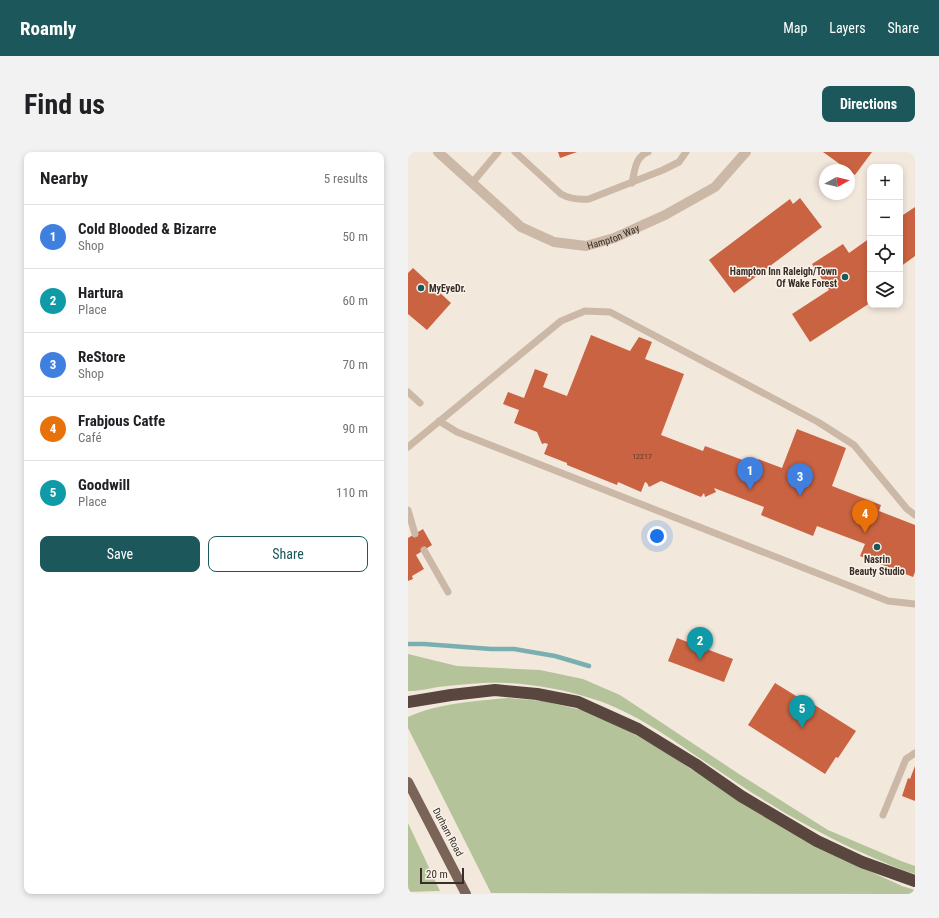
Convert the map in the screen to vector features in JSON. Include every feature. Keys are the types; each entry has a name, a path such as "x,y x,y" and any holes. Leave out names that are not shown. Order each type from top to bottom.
{"highway":[{"path":"408,702 496,690 537,694 578,702 638,729 695,764 741,796 817,841 862,862 915,881"}],"main road":[{"name":"Durham Road","path":"408,782 466,894"}],"street":[{"name":"Hampton Way","path":"438,152 521,227 554,242 586,246 614,238 665,215 715,187 746,152"}],"lane":[{"path":"472,183 498,152"},
{"path":"515,152 561,194 577,200 588,199 663,170 679,162 686,152"},
{"path":"632,183 638,160 642,155 648,152"},
{"path":"408,447 561,321 585,311 610,312 818,422 854,445 907,509 915,515"},
{"path":"409,394 420,403"},
{"path":"439,421 457,432 888,602 915,604"},
{"path":"408,510 415,534"},
{"path":"424,550 448,592"},
{"path":"883,816 906,759 915,753"}],"green space":[{"path":"408,654 457,666 540,670 583,679 620,695 739,774 828,830 915,866 915,874 845,845 807,825 752,793 641,720 610,705 567,692 538,686 510,683 466,684 408,691"},
{"path":"508,698 543,701 586,711 624,728 665,752 717,786 832,854 902,886 915,890 915,894 491,893 408,728 408,717 420,712 445,706"},
{"path":"408,823 440,891 408,892"}],"building":[{"path":"558,152 577,152 560,158"},
{"path":"823,152 872,152 855,175 855,164 840,164"},
{"path":"800,198 822,227 734,293 709,260 790,199 793,204"},
{"path":"915,207 915,256 903,265 903,236 903,215"},
{"name":"Hampton Inn Raleigh/Town Of Wake Forest","path":"867,240 867,305 810,342 792,314 829,290 812,264 843,244 849,253"},
{"name":"MyEyeDr.","path":"413,268 451,303 427,330 408,314 408,273"},
{"path":"591,335 630,351 639,337 652,342 645,359 684,374 661,435 703,451 705,446 756,465 758,459 782,468 797,429 846,448 832,486 881,505 879,511 915,525 915,572 913,577 860,556 865,544 817,526 813,536 761,515 764,507 714,488 716,492 705,497 704,493 701,497 661,481 649,487 645,482 641,492 618,482 617,485 544,454 548,444 542,444 537,432 514,423 519,410 503,404 508,392 524,398 535,369 548,374 543,387 567,396"},
{"path":"423,529 432,545 416,555 424,569 412,576 413,579 408,581 408,538"},
{"path":"677,638 701,647 703,643 710,646 709,650 733,659 724,682 668,661"},
{"path":"775,683 801,699 802,697 856,731 825,774 748,725"},
{"path":"915,766 915,801 902,796 908,778 910,779"}],"waterway":[{"path":"408,644 514,649 555,656 589,666"}],"place":[{"name":"Hampton Inn Raleigh/Town Of Wake Forest","path":"845,277"},
{"name":"MyEyeDr.","path":"421,288"},
{"name":"Cold Blooded & Bizarre","path":"750,490"},
{"name":"ReStore","path":"800,496"},
{"name":"Frabjous Catfe","path":"865,533"},
{"name":"Nasrin Beauty Studio","path":"877,547"},
{"name":"Hartura","path":"700,660"},
{"name":"Goodwill","path":"802,728"}]}
